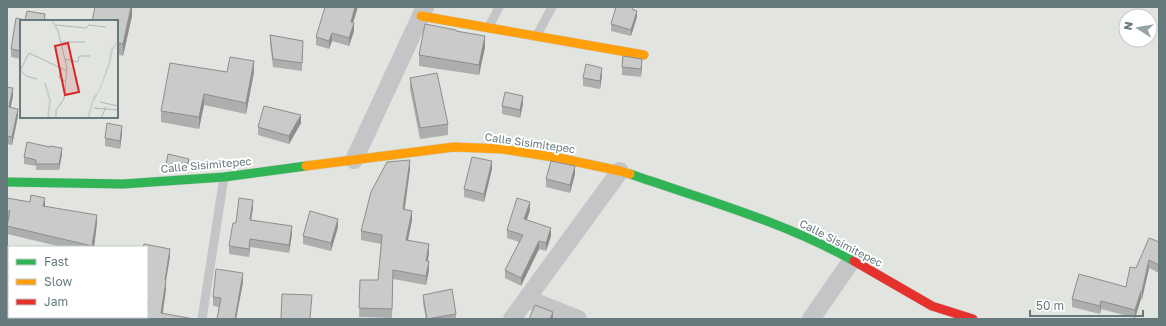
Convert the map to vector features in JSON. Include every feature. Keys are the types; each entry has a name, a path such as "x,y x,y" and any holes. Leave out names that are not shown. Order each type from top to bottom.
{"street":[{"path":"354,160 423,11 488,29 644,55"},
{"name":"Calle Sisimitepec","path":"7,182 123,184 224,177 454,147 502,149 559,158 620,171 759,218 806,237 852,260 932,306 973,319"},
{"path":"512,319 620,171"},
{"path":"811,319 852,260"},
{"path":"527,299 578,319"}],"lane":[{"path":"488,29 499,7"},
{"path":"537,36 552,7"},
{"path":"202,319 224,177"}],"shaded area":[{"path":"7,7 1159,7 1159,319 7,319"}],"building":[{"path":"95,7 131,7 123,44 118,43 118,20 92,20"},
{"path":"325,7 355,7 351,22 354,23 349,38 332,33 329,41 316,37"},
{"path":"616,7 633,7 632,9 637,11 631,30 611,24"},
{"path":"27,11 45,14 44,20 25,20"},
{"path":"16,18 25,20 20,20 20,51 11,49"},
{"path":"425,24 485,36 479,65 419,55"},
{"path":"270,35 303,41 302,63 273,59"},
{"path":"623,56 642,59 641,69 622,67"},
{"path":"230,57 254,61 246,103 204,94 199,117 161,111 170,63 227,72"},
{"path":"586,64 602,68 600,81 583,78"},
{"path":"437,73 448,124 420,128 410,78"},
{"path":"7,87 13,88 9,107 18,109 12,137 7,136"},
{"path":"505,92 523,96 520,110 502,106"},
{"path":"264,106 301,115 289,136 258,127"},
{"path":"107,123 122,126 120,141 105,138"},
{"path":"27,142 62,148 59,164 36,164 36,160 24,157"},
{"path":"168,154 189,159 188,163 166,165"},
{"path":"472,157 492,161 484,194 464,189"},
{"path":"410,160 403,209 412,211 406,240 429,244 426,261 429,261 426,276 393,270 392,309 359,308 360,280 378,280 382,235 361,231 371,192 387,162"},
{"path":"551,161 575,166 570,185 546,179"},
{"path":"31,195 45,198 43,206 97,215 92,246 7,226 10,211 7,211 7,198 30,202"},
{"path":"239,198 253,200 250,220 292,226 289,245 250,239 249,249 229,246 233,223 236,223"},
{"path":"517,198 530,202 524,219 551,228 546,243 539,241 521,278 505,270 523,235 507,230"},
{"path":"310,211 338,219 331,243 303,236"},
{"path":"1149,238 1159,242 1159,265 1149,260 1142,291 1135,310 1101,301 1100,306 1072,299 1079,274 1126,287 1130,267 1136,268"},
{"path":"144,244 170,249 161,313 194,319 146,319 148,318 148,246 143,246"},
{"path":"8,251 8,318 16,319 7,318"},
{"path":"216,269 243,273 235,319 217,319 221,298 213,297"},
{"path":"452,289 456,314 427,319 423,295"},
{"path":"282,294 312,295 310,319 281,319"},
{"path":"535,305 553,312 550,319 529,319"}],"traffic: fast":[{"path":"7,182 123,184 224,177 306,166"},
{"path":"630,174 772,223 827,247 854,261"}],"traffic: slow":[{"path":"421,16 644,55"},
{"path":"306,166 454,147 502,149 559,158 630,174"}],"traffic: jam":[{"path":"854,261 932,306 973,319"}]}
